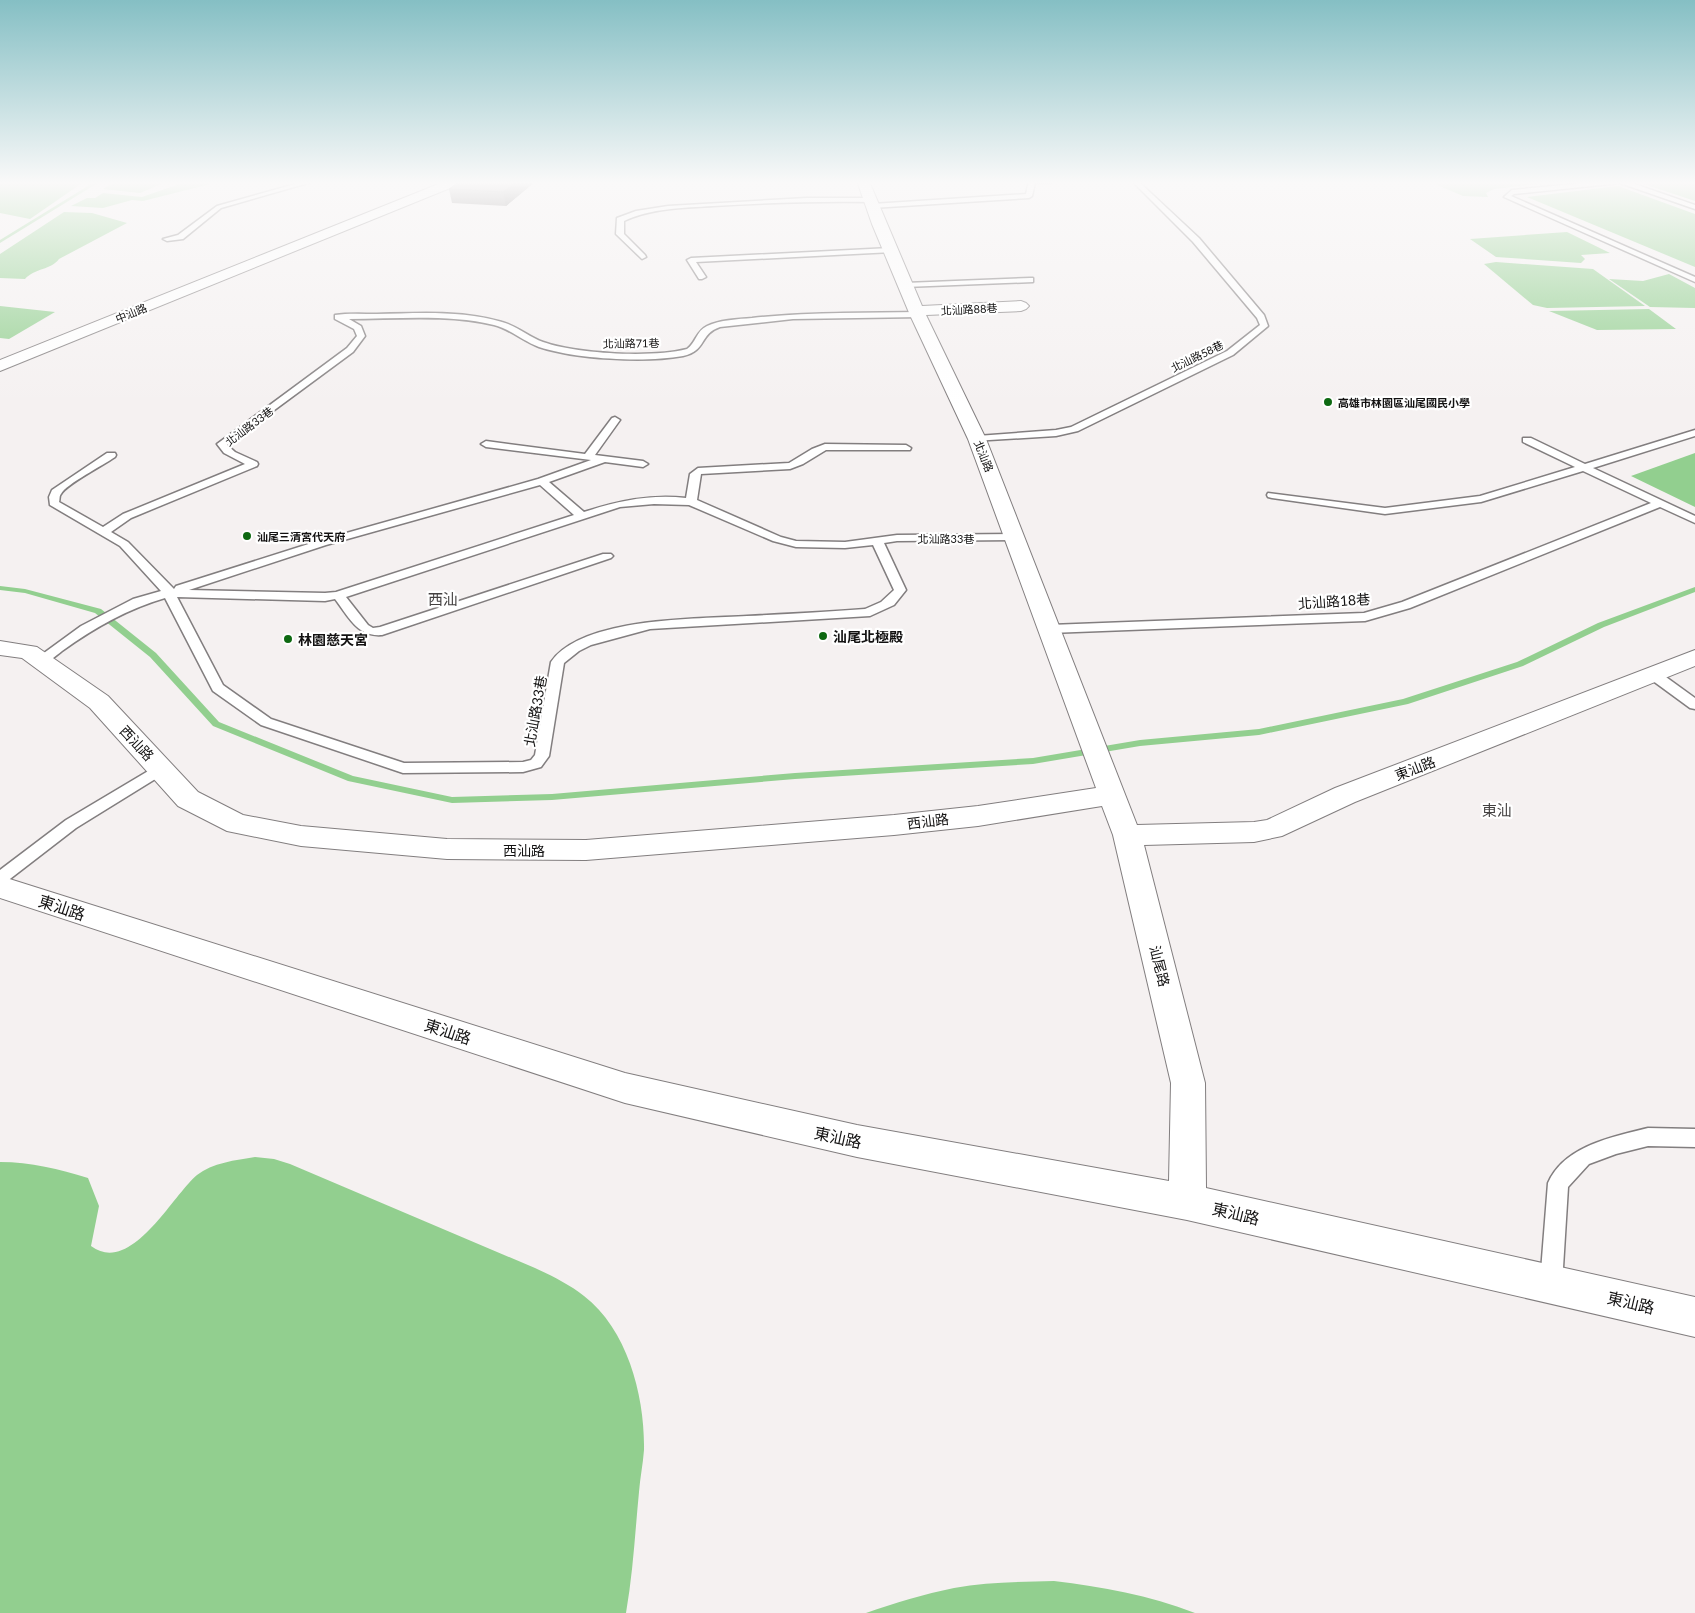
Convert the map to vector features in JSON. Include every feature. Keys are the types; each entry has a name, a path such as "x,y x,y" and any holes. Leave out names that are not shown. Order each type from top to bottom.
{"street":[{"name":"中汕路","path":"0,366 270,256"},
{"name":"北汕路","path":"893,256 977,438 1091,737"},
{"name":"北汕路88巷","path":"918,313 1021,306"},
{"name":"西汕路","path":"0,648 29,652 99,702 188,799 237,824 301,836 447,849 586,850 884,826 978,816 1108,786"},
{"name":"東汕路","path":"1127,835 1254,832 1272,829 1345,795 1654,675 1695,657"},
{"name":"汕尾路","path":"1091,737 1127,835 1188,1083 1187,1202"},
{"name":"東汕路","path":"0,887 625,1088 857,1141 1187,1202 1695,1317"}],"lane":[{"path":"702,277 691,260 765,256"},
{"name":"北汕路58巷","path":"977,438 1056,433 1074,428 1230,353 1264,326 1261,317 1210,256"},
{"path":"1641,256 1695,280"},
{"path":"906,285 1030,280"},
{"name":"北汕路71巷","path":"338,316 442,318 492,322 508,326 536,342 566,351 604,356 689,351 696,347 702,333 706,329 719,325 777,318 918,313"},
{"name":"北汕路33巷","path":"103,532 127,516 253,464 231,454 223,448 222,444 350,350 360,336 358,328 338,316"},
{"path":"588,458 614,420"},
{"path":"1272,494 1385,511 1482,499 1695,433"},
{"path":"1527,440 1695,520"},
{"name":"北汕路33巷","path":"486,444 508,445 533,451 643,464"},
{"path":"692,502 695,474 698,471 790,466 803,462 814,450 825,448 906,448"},
{"name":"北汕路33巷","path":"111,455 97,466 60,487 55,493 54,503 124,544 169,593 218,688 266,722 403,768 523,766 536,764 542,756 558,662 563,654 575,647 630,629 650,625 866,613 877,609 896,598 900,590 877,541"},
{"name":"北汕路33巷","path":"40,660 85,629 137,602 322,543 542,480 605,459"},
{"path":"542,480 582,516"},
{"name":"北汕路33巷","path":"169,593 325,597 338,595 582,516 633,502 692,502 777,539 796,544 846,545 897,538 1016,537"},
{"name":"北汕路18巷","path":"1050,629 1365,617 1406,605 1659,504"},
{"path":"338,595 364,628 371,632 382,631 607,556"},
{"path":"1654,675 1695,704"},
{"path":"0,878 71,824 160,769"},
{"path":"1551,1284 1558,1183 1582,1158 1615,1145 1648,1137 1695,1138"}],"shaded area":[{"path":"0,256 64,256 56,263 29,275 25,279 0,278"},
{"path":"1582,256 1585,259 1581,263 1496,257"},
{"path":"1669,256 1695,256 1695,267"},
{"path":"1496,262 1593,269 1645,306 1547,308 1533,305 1484,264"},
{"path":"1669,274 1695,288 1695,308 1650,307 1609,279 1643,281"},
{"path":"0,306 55,312 9,339 0,338"},
{"path":"1649,309 1676,329 1597,330 1549,311"},
{"path":"1695,453 1695,507 1631,476"},
{"path":"255,1157 274,1159 290,1164 535,1268 572,1288 599,1310 623,1346 631,1366 637,1387 644,1430 644,1455 626,1613 0,1613 0,1162 23,1163 45,1167 88,1178 99,1206 91,1246 106,1252 121,1251 136,1242 150,1230 187,1185 203,1171 225,1163"},
{"path":"1054,1581 1125,1592 1195,1613 866,1613 954,1588 991,1583"}],"waterway":[{"path":"0,588 25,591 98,611 153,655 216,724 351,779 452,800 552,797 795,776 1033,761 1140,743 1259,732 1405,702 1520,664 1601,625 1695,589"}],"place":[{"name":"高雄市林園區汕尾國民小學","path":"1328,402"},
{"name":"汕尾三清宮代天府","path":"247,536"},
{"name":"汕尾北極殿","path":"823,636"},
{"name":"林園慈天宮","path":"288,639"}],"district":[{"name":"西汕","path":"443,599"},
{"name":"東汕","path":"1497,810"}]}
